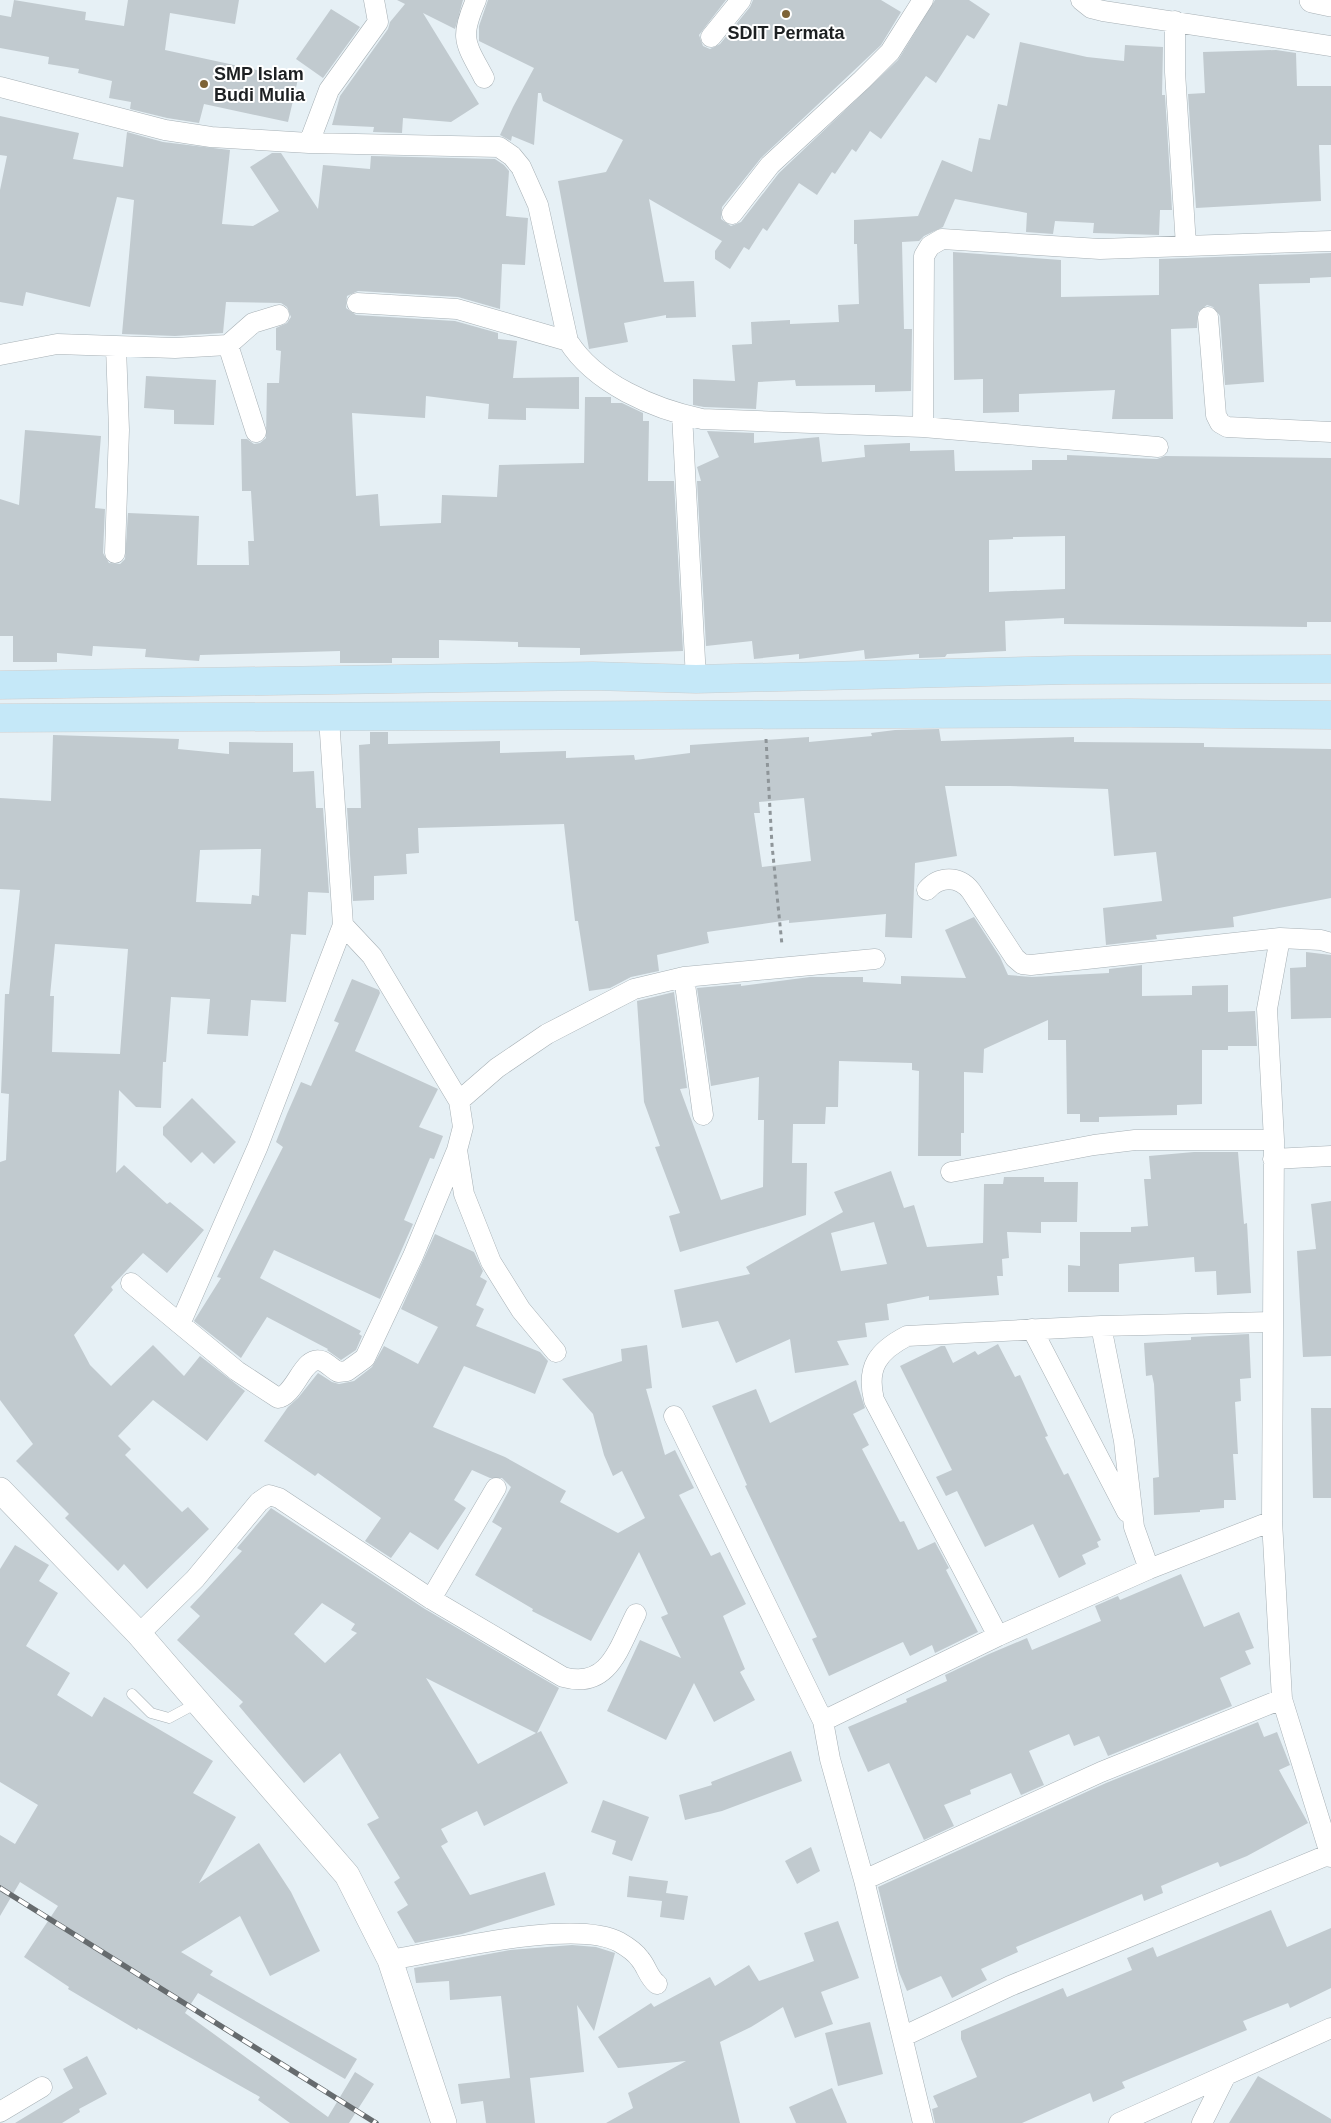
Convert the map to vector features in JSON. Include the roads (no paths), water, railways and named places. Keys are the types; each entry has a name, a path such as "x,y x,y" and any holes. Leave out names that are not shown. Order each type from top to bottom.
{"main road":[{"path":"0,685 593,676 696,679 1129,670 1331,669"},
{"path":"1129,670 1130,713"},
{"path":"592,716 593,676"},
{"path":"0,718 1130,713 1331,715"}],"street":[{"path":"309,142 329,90 378,22 374,0"},
{"path":"476,0 466,22 465,36 466,44 484,78"},
{"path":"711,37 742,0"},
{"path":"732,214 770,165 841,101 890,52 924,0"},
{"path":"1081,0 1092,8 1103,11 1331,46"},
{"path":"1312,0 1331,4"},
{"path":"1175,21 1175,72 1186,246"},
{"path":"0,86 165,130 211,137 309,142 499,147 512,156 530,183 538,205 568,341 584,362 618,388 682,414 702,419 923,427 1158,447"},
{"path":"923,427 924,256 935,243 951,238 1100,249 1261,245 1331,241"},
{"path":"357,303 457,309 568,341"},
{"path":"0,355 56,344 175,348 228,345 253,323 279,315"},
{"path":"1208,317 1216,415 1220,422 1227,427 1331,432"},
{"path":"228,345 256,432"},
{"path":"115,553 119,430 116,347"},
{"path":"682,414 696,679"},
{"path":"180,1324 258,1146 343,925 330,718"},
{"path":"926,890 943,879 962,882 1015,958 1022,964 1031,965 1280,938 1321,940 1331,943"},
{"path":"131,1283 237,1371 278,1398 288,1394 307,1365 313,1361 321,1360 338,1372 347,1372 365,1358 413,1256 457,1150 463,1127 458,1101 372,956 343,925"},
{"path":"902,2037 1010,1986 1330,1856 1282,1699 1272,1521 1274,1150 1267,1010 1280,938"},
{"path":"458,1101 497,1068 570,1021 634,989 684,977 875,959"},
{"path":"684,977 703,1115"},
{"path":"950,1172 1094,1145 1135,1140 1331,1156"},
{"path":"457,1150 464,1194 491,1262 521,1310 556,1352"},
{"path":"998,1636 874,1400 871,1388 872,1373 878,1358 889,1346 907,1336 1101,1326 1273,1322"},
{"path":"1101,1326 1124,1441 1134,1527"},
{"path":"1032,1329 1134,1527 1149,1569"},
{"path":"674,1416 823,1721 830,1759 864,1880 923,2123"},
{"path":"431,1598 496,1488"},
{"path":"0,1490 139,1634 347,1874 390,1960 444,2123"},
{"path":"139,1634 195,1579 259,1502 269,1495 279,1498 431,1598 563,1677 574,1680 597,1676 607,1669 636,1614"},
{"path":"823,1721 998,1636 1149,1569 1272,1521"},
{"path":"864,1880 1101,1772 1282,1699"},
{"path":"390,1960 551,1933 593,1935 619,1942 640,1958 651,1979 657,1984"},
{"path":"1120,2123 1331,2028"},
{"path":"1202,2123 1226,2075"},
{"path":"0,2112 42,2087"}],"lane":[{"path":"132,1694 151,1713 168,1718 178,1715 198,1702"}],"railway":[{"path":"0,1888 376,2123"}],"place":[{"name":"SDIT Permata","path":"786,14"},
{"name":"SMP Islam Budi Mulia","path":"204,84"}]}
